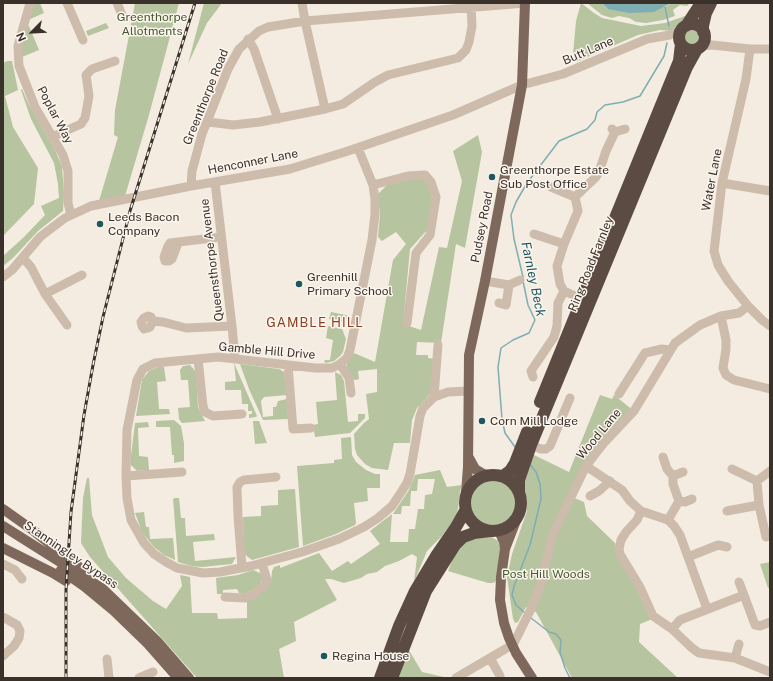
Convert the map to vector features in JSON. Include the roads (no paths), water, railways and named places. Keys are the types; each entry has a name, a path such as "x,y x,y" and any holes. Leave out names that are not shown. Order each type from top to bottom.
{"highway":[{"name":"Ring Road Farnley","path":"519,493 518,467 527,448 582,299 679,61 682,36 701,3"},
{"name":"Ring Road Farnley","path":"533,430 686,70 703,42 706,13 711,3"},
{"path":"693,24 697,26 703,42 690,50 686,48 682,36 693,24"},
{"name":"Ring Road Farnley","path":"503,476 518,467"},
{"path":"380,678 399,626 415,591 465,511 466,493 471,483 482,477 492,475 503,476 512,481 519,493 522,503 517,518 508,527 494,531 474,533 463,537 455,545 426,591 392,678"},
{"path":"465,511 470,521 475,526 494,531"}],"main road":[{"name":"Pudsey Road","path":"466,493 469,355 485,281 522,85 525,3"},
{"path":"468,456 475,470 487,476"},
{"path":"3,509 34,531 83,570 103,589"},
{"path":"517,518 505,549 500,587 504,623 512,645 532,678"},
{"name":"Stanningley Bypass","path":"3,526 103,589 157,641 189,678"},
{"path":"494,531 504,542 505,549"},
{"name":"Stanningley Bypass","path":"3,534 46,560 85,587 114,611 148,644 178,678"},
{"path":"3,548 54,574 114,611"}],"street":[{"name":"Poplar Way","path":"30,3 18,46 19,66 35,107 63,155 68,171 68,203 71,215"},
{"path":"67,3 83,40"},
{"path":"117,3 122,15"},
{"path":"302,3 304,20 325,109"},
{"name":"Greenthorpe Road","path":"191,186 192,171 202,134 228,69 239,49 248,39 268,27 304,20 525,3"},
{"path":"208,122 233,125 278,120 325,109 343,104 388,75 458,58 466,50 469,42 472,26 471,7"},
{"name":"Butt Lane","path":"522,85 563,74 647,39 670,35 682,36"},
{"path":"248,39 254,49 278,120"},
{"path":"703,42 750,50 770,49"},
{"name":"Water Lane","path":"750,50 744,86 722,183 714,251 718,265 728,281 748,306 770,326"},
{"path":"52,137 81,124 85,118 89,96 86,75 92,69 115,61"},
{"name":"Henconner Lane","path":"3,277 12,270 40,237 62,220 91,206 191,186 290,169 358,148 453,115 522,85"},
{"path":"575,197 596,177 599,172 614,131 625,129"},
{"path":"351,393 349,378 340,364 347,358 350,350 372,240 375,214 373,185 358,148"},
{"path":"373,185 408,176 425,175 431,182 436,197 430,235 416,253 407,323"},
{"name":"Queensthorpe Avenue","path":"215,182 232,326 234,358"},
{"path":"722,183 770,191"},
{"path":"551,187 575,197"},
{"path":"575,197 578,211 564,244 557,266 558,277 564,291 582,299"},
{"path":"534,234 564,244"},
{"path":"176,243 221,237"},
{"path":"23,258 31,267 45,294 67,325"},
{"path":"45,294 82,275"},
{"path":"485,281 509,285 520,280"},
{"path":"506,305 509,285"},
{"path":"529,372 554,338 558,320 558,303 564,291"},
{"name":"Wood Lane","path":"512,645 531,609 541,584 552,536 586,466 634,411 675,343 700,325 721,316 739,313 748,306"},
{"path":"721,316 726,340 723,368 726,375 734,380 770,389"},
{"path":"152,321 163,322 186,328 232,326"},
{"path":"438,345 434,397 448,392 468,391"},
{"path":"619,394 645,353 662,349 670,350"},
{"name":"Gamble Hill Drive","path":"340,364 332,368 288,365 234,358 218,358 155,363 144,368 135,386 127,430 127,498 132,520 144,543 154,554 166,562 189,571 203,573 220,572 262,563 302,552 339,539 373,521 392,506 407,483 410,474 420,416 423,408 434,397"},
{"path":"198,359 205,412 213,416 242,414"},
{"path":"288,365 293,429 311,428"},
{"path":"527,448 546,449 550,446 570,398"},
{"path":"663,457 667,469 673,476 673,484 679,501 668,520"},
{"path":"586,466 622,490 640,511 668,520 674,526 680,535 707,609"},
{"path":"732,469 757,482"},
{"path":"757,482 770,471"},
{"path":"126,476 182,472"},
{"path":"673,476 683,472"},
{"path":"242,567 237,487 240,482 244,480 276,476"},
{"path":"590,496 610,481"},
{"path":"757,482 759,505 765,538"},
{"path":"679,501 685,502 692,499"},
{"path":"727,511 759,505"},
{"path":"640,511 637,520 621,540 619,549 620,554 640,587 653,616 672,629 699,653 735,658 770,672"},
{"path":"688,557 720,544"},
{"path":"225,597 245,598 252,595 265,585 267,580 262,563"},
{"path":"3,564 15,570 22,579"},
{"path":"739,582 755,625 760,626 770,622"},
{"path":"672,629 680,620 744,595"},
{"path":"3,617 17,624 20,631 19,638 14,646 3,656"},
{"path":"504,623 516,628 524,621"},
{"path":"735,658 739,644"},
{"path":"456,678 512,645"},
{"path":"490,658 500,676"},
{"path":"107,659 109,678"},
{"path":"140,678 153,672"}],"water":[{"path":"602,3 671,3 654,12 629,13 608,9"}],"waterway":[{"name":"Farnley Beck","path":"665,7 669,26"},
{"name":"Farnley Beck","path":"523,277 514,239 511,215 516,202 527,183 559,141 587,129 595,120 597,112 605,105 623,102 640,96 664,56 667,43"},
{"name":"Farnley Beck","path":"515,447 505,433 502,419 498,367 501,348 513,340 529,333 535,320 528,305 523,281"},
{"name":"Farnley Beck","path":"525,613 516,605 512,595 530,545 541,499 540,484 536,472 529,463"},
{"name":"Farnley Beck","path":"531,618 549,632 556,634 561,640 560,652 570,678"}],"railway":[{"path":"66,678 66,590 71,512 84,415 93,365 103,317 130,211 195,3"}],"place":[{"name":"Greenthorpe Estate Sub Post Office","path":"492,177"},
{"name":"Leeds Bacon Company","path":"100,224"},
{"name":"Greenhill Primary School","path":"299,284"},
{"name":"Corn Mill Lodge","path":"482,421"},
{"name":"Regina House","path":"324,656"}],"district":[{"name":"GAMBLE HILL","path":"315,323"}],"park label":[{"name":"Greenthorpe Allotments","path":"152,24"},
{"name":"Post Hill Woods","path":"546,574"}]}
